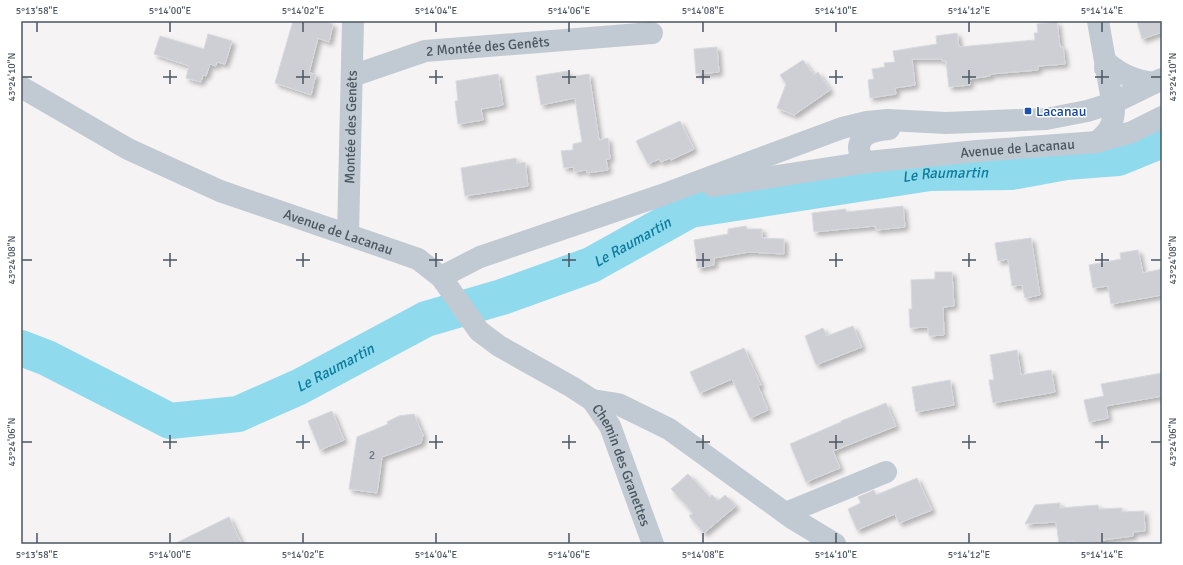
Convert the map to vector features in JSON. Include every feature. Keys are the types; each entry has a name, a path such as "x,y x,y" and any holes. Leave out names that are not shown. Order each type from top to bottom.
{"street":[{"name":"Montée des Genêts","path":"348,234 353,21"},
{"path":"1097,142 1111,127 1114,112 1098,21"},
{"name":"2 Montée des Genêts","path":"352,76 425,51 652,33"},
{"path":"1106,62 1118,72 1128,77 1140,81 1158,81"},
{"path":"1087,111 1096,100 1103,80 1106,62"},
{"name":"Avenue de Lacanau","path":"868,162 861,156 859,149 860,142 863,137 869,133 878,130 1046,118 1087,111 1113,103 1158,81"},
{"name":"Avenue de Lacanau","path":"21,87 128,149 220,191 418,259 442,277 480,257 662,195 842,128 867,122 888,120 946,124"},
{"name":"Avenue de Lacanau","path":"662,195 766,177 868,162 977,151 1097,142 1132,132 1162,117"},
{"name":"Chemin des Granettes","path":"442,277 479,331 498,346 572,387 592,400 610,426 652,544"},
{"path":"592,400 618,404 669,429 786,513 835,544"},
{"path":"786,513 886,472"}],"building":[{"path":"293,21 321,21 333,24 329,42 318,38 309,73 316,74 311,95 275,83"},
{"path":"1137,21 1162,21 1162,32 1142,39"},
{"path":"1057,22 1060,47 1063,47 1065,64 1038,66 1038,70 990,74 990,76 969,79 970,85 949,87 946,61 942,61 942,59 912,59 915,85 895,88 896,94 870,98 868,80 874,79 872,69 885,67 884,63 895,62 893,51 937,44 936,36 957,33 959,47 1035,40 1034,33 1038,33 1037,24"},
{"path":"208,34 232,41 225,64 217,62 216,66 210,64 206,76 203,75 201,82 186,78 189,66 154,54 160,36 204,49"},
{"path":"717,47 719,72 696,74 694,49"},
{"path":"803,60 814,75 818,72 830,90 794,115 777,108 786,84 780,75"},
{"path":"568,71 569,77 589,74 599,140 608,138 610,159 606,159 608,170 587,173 586,170 574,172 574,167 564,168 561,151 573,150 573,144 582,142 575,98 541,105 536,76"},
{"path":"498,74 503,105 481,109 483,120 458,124 455,101 458,101 456,81"},
{"path":"680,121 694,149 671,160 670,158 661,162 659,159 648,164 636,141"},
{"path":"516,158 517,164 525,162 528,186 465,196 461,168"},
{"path":"903,206 905,227 876,230 875,226 814,232 812,213 846,209 846,212"},
{"path":"746,226 747,229 762,229 762,238 784,239 784,254 749,252 714,258 714,265 698,268 694,240 728,234 728,229"},
{"path":"1031,238 1040,295 1025,298 1022,285 1012,286 1008,259 998,261 995,243"},
{"path":"1138,250 1143,273 1162,269 1162,295 1111,304 1108,286 1093,288 1089,265 1121,259 1120,253"},
{"path":"935,272 952,272 954,306 943,307 944,335 929,336 928,327 910,328 909,309 912,309 911,280 935,279"},
{"path":"853,326 862,347 816,365 805,336 823,328 827,336"},
{"path":"744,348 761,385 758,386 768,410 750,418 732,379 700,393 690,372"},
{"path":"1017,350 1021,375 1051,370 1055,392 993,403 989,380 994,380 990,355"},
{"path":"1162,373 1162,396 1106,406 1108,418 1089,422 1084,400 1104,396 1101,384"},
{"path":"950,380 954,405 916,412 912,387"},
{"path":"886,403 896,426 833,451 840,468 806,482 790,444"},
{"path":"332,411 344,440 320,450 308,421"},
{"path":"414,414 423,435 421,443 382,457 377,493 349,489 357,437 388,424 387,422 399,416"},
{"path":"688,474 710,497 712,495 718,501 725,495 736,506 704,533 689,516 693,513 671,489"},
{"path":"917,478 932,510 899,523 895,514 857,530 848,509 861,503 858,497 874,490 876,495"},
{"path":"1060,503 1060,508 1098,505 1099,509 1122,508 1122,512 1144,511 1145,531 1133,532 1133,536 1102,540 1102,543 1075,544 1074,541 1059,543 1056,522 1025,524 1035,505"},
{"path":"229,517 242,544 174,544"}],"waterway":[{"name":"Le Raumartin","path":"21,348 47,358 170,421 238,414 299,387 426,319 502,297 591,265 690,210 930,173 1011,172 1066,162 1118,158 1162,140"}],"place":[{"name":"Lacanau","path":"1028,111"}]}
